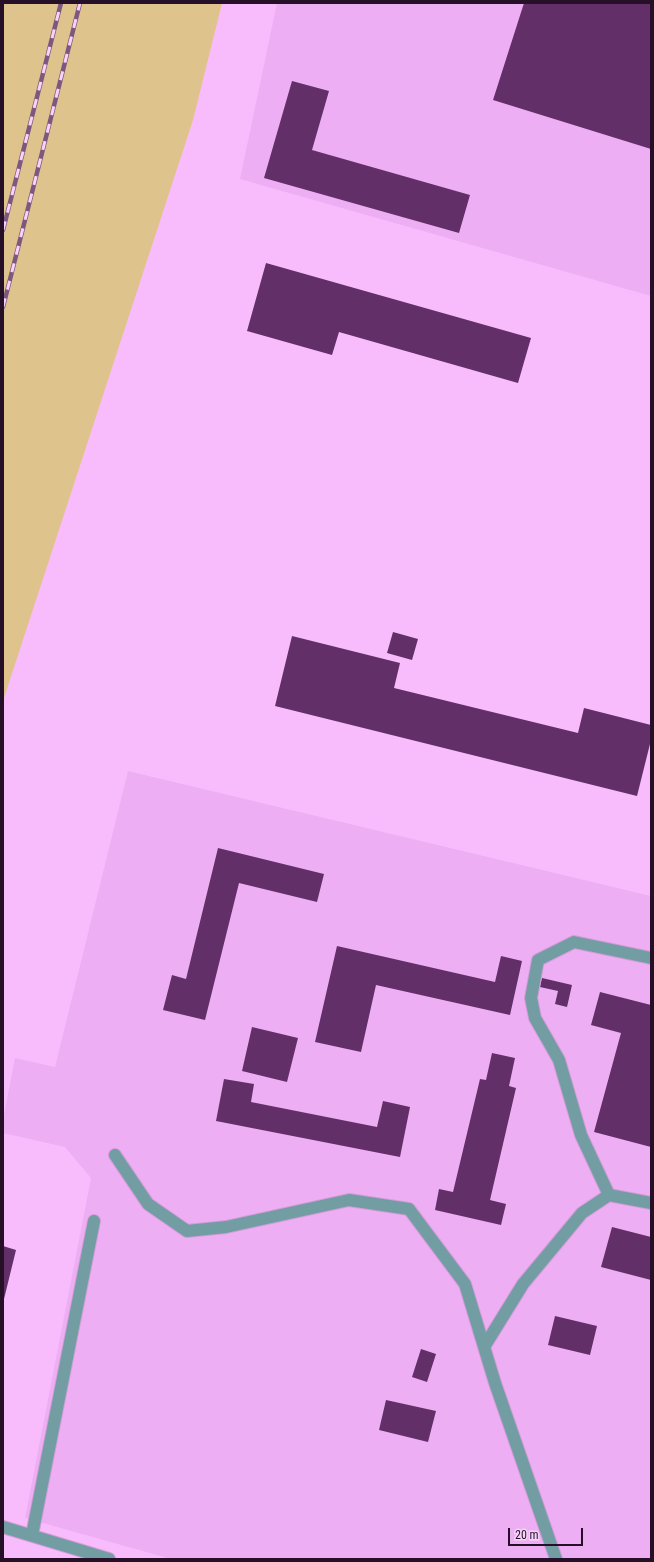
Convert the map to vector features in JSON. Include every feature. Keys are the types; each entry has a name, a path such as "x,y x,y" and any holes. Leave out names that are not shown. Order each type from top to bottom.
{"street":[{"path":"609,1196 581,1135 559,1060 535,1018 531,998 538,960 574,942 651,958"},
{"path":"115,1155 148,1204 187,1231 226,1227 349,1200 409,1210 465,1284 495,1383 556,1559"},
{"path":"484,1347 523,1284 582,1213 609,1196 651,1203"},
{"path":"32,1535 94,1221"},
{"path":"3,1527 109,1559"}],"shaded area":[{"path":"3,3 222,3 193,120 3,701"},
{"path":"277,3 651,3 651,296 240,179"},
{"path":"128,771 651,896 651,1559 171,1559 25,1518 91,1178 65,1147 3,1133 3,1120 15,1058 55,1067"}],"building":[{"path":"524,3 651,3 651,149 493,100"},
{"path":"292,81 329,91 312,150 470,195 459,233 264,178"},
{"path":"266,263 531,338 518,383 339,332 332,355 247,331"},
{"path":"393,632 418,639 412,660 387,653"},
{"path":"292,636 400,663 394,688 578,733 584,708 651,725 651,740 637,796 275,706"},
{"path":"218,848 324,874 317,902 239,883 205,1020 163,1010 172,975 186,979"},
{"path":"337,946 495,982 501,956 522,961 510,1015 376,985 361,1052 315,1042"},
{"path":"542,978 572,985 567,1007 555,1004 558,991 540,987"},
{"path":"600,992 651,1005 651,1147 594,1132 621,1033 591,1025"},
{"path":"252,1027 298,1038 287,1082 242,1071"},
{"path":"492,1053 515,1058 509,1086 516,1088 490,1200 506,1204 501,1225 435,1210 439,1189 453,1192 480,1079 486,1080"},
{"path":"224,1079 254,1084 251,1102 377,1127 383,1101 410,1107 400,1157 216,1121"},
{"path":"612,1227 651,1237 651,1280 601,1267"},
{"path":"3,1246 16,1250 4,1299 3,1299"},
{"path":"555,1316 597,1326 590,1355 548,1345"},
{"path":"421,1349 436,1354 427,1382 412,1377"},
{"path":"386,1400 436,1411 428,1442 379,1430"}],"railway":[{"path":"3,230 61,3"},
{"path":"3,307 80,3"}]}
